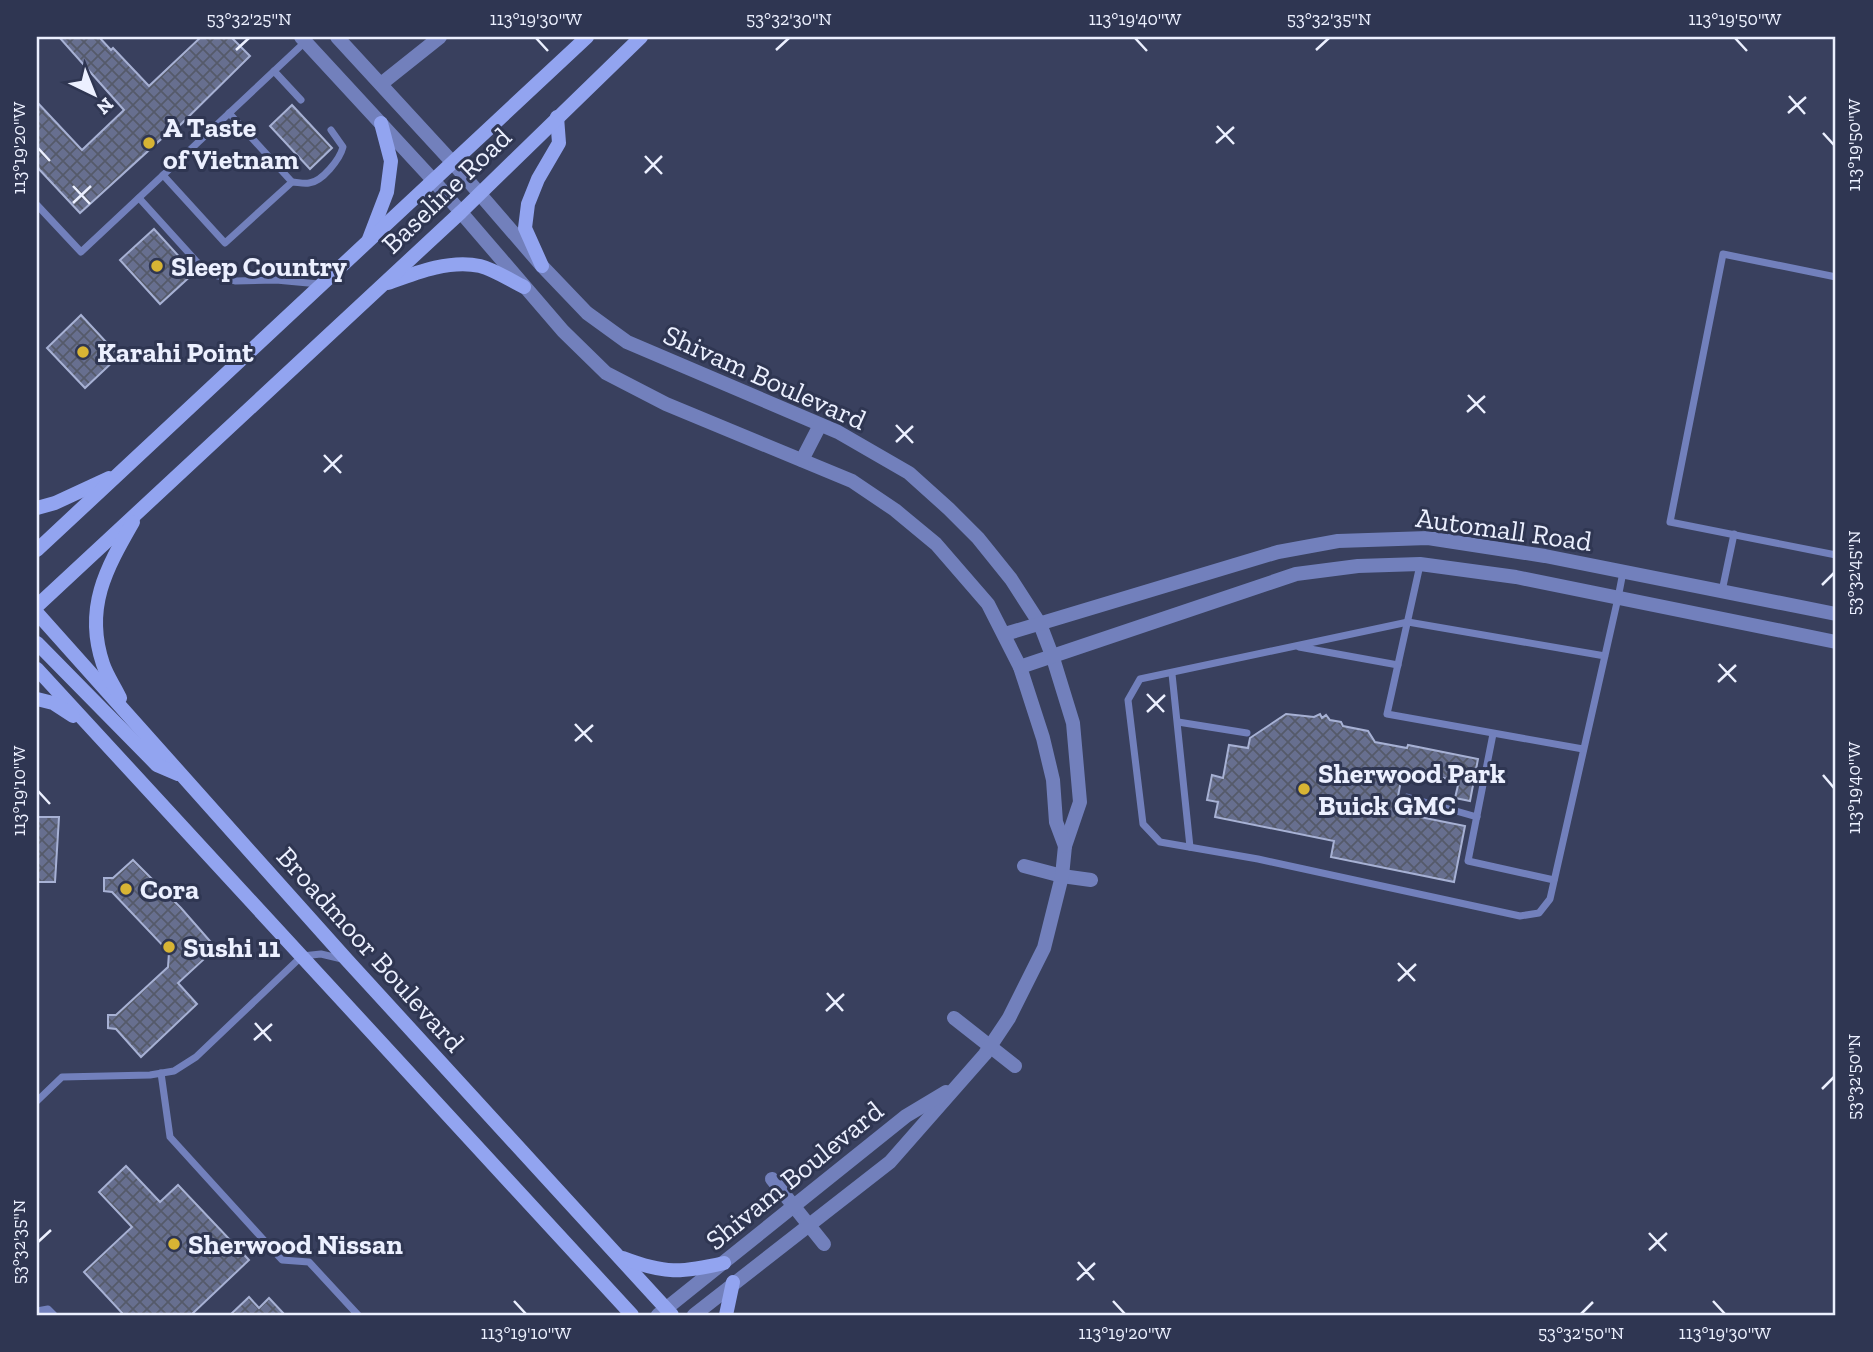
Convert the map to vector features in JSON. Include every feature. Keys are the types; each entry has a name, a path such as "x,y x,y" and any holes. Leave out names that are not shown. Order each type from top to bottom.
{"main road":[{"name":"Baseline Road","path":"37,550 587,37"},
{"name":"Baseline Road","path":"37,606 461,212 641,37"},
{"path":"542,266 526,228 528,204 538,179 559,143 557,117"},
{"path":"368,243 387,192 391,161 381,123"},
{"path":"380,285 424,270 477,265 524,287"},
{"path":"37,508 55,503 120,473"},
{"path":"131,718 103,665 95,618 107,567 140,510"},
{"name":"Broadmoor Boulevard","path":"37,613 346,960 620,1257 666,1313"},
{"path":"37,643 156,765 183,776"},
{"name":"Broadmoor Boulevard","path":"37,668 632,1315"},
{"path":"37,699 53,703 91,728"},
{"path":"620,1257 665,1271 689,1271 724,1263"},
{"path":"726,1315 733,1282"}],"street":[{"name":"Shivam Boulevard","path":"337,37 587,313 627,342 820,425 909,473 949,509 995,559 1040,624 1073,723 1080,802 1065,846 1062,876 1044,947 1009,1018 990,1047 890,1162 694,1315"},
{"path":"381,84 440,37"},
{"name":"Shivam Boulevard","path":"303,39 434,181 563,331 606,373 666,404 852,481 895,510 936,544 988,604 1020,667 1043,738 1053,780 1056,822 1065,846"},
{"path":"802,460 820,425"},
{"name":"Automall Road","path":"1005,634 1278,552 1338,541 1428,538 1545,556 1836,614"},
{"name":"Automall Road","path":"1020,667 1296,574 1358,566 1420,564 1516,578 1836,642"},
{"path":"1024,866 1091,880"},
{"path":"954,1018 1016,1066"},
{"name":"Shivam Boulevard","path":"666,1313 906,1116 957,1086"},
{"path":"772,1179 824,1244"}],"lane":[{"path":"37,205 81,252 274,71 303,39"},
{"path":"274,71 301,100"},
{"path":"229,113 292,182 316,181 341,157 343,147 331,130"},
{"path":"163,175 225,243 292,182"},
{"path":"139,198 197,262 214,275 235,281 276,280 323,285"},
{"path":"1836,277 1723,254 1670,522 1836,555"},
{"path":"1722,591 1734,534"},
{"path":"1420,564 1387,713 1583,749"},
{"path":"1605,656 1408,622 1140,679 1128,700 1143,824 1160,842 1258,859 1520,916 1539,914 1550,899 1583,749 1605,656 1618,598 1623,571"},
{"path":"1293,646 1398,665"},
{"path":"1172,674 1190,847"},
{"path":"1178,722 1247,733"},
{"path":"1493,734 1468,861 1554,880"},
{"path":"1407,797 1477,817"},
{"path":"37,1101 62,1077 174,1071 196,1057 302,956 321,954 346,960"},
{"path":"161,1073 170,1137 282,1260 309,1262 358,1315"},
{"path":"37,1311 48,1309 54,1315"}],"building":[{"path":"59,37 99,37 149,86 201,37 231,37 250,56 171,134 169,132 80,213 37,167 37,102 82,150 124,110"},
{"path":"292,105 332,148 310,169 270,126"},
{"name":"Sleep Country","path":"154,229 194,273 160,304 120,260"},
{"name":"Karahi Point","path":"81,315 119,356 85,388 47,348"},
{"name":"Sherwood Park Buick GMC","path":"1286,714 1314,717 1320,714 1322,718 1326,715 1330,720 1341,722 1343,726 1368,731 1375,742 1407,748 1408,745 1478,759 1470,801 1455,798 1459,781 1403,770 1395,812 1465,826 1454,882 1331,857 1334,841 1215,817 1218,802 1207,800 1212,775 1223,778 1229,745 1248,748 1250,738"},
{"path":"37,817 59,817 55,882 37,882"},
{"path":"133,860 216,948 178,983 197,1004 141,1057 116,1029 108,1028 108,1015 116,1015 168,967 169,952 112,892 104,891 104,878 113,878"},
{"name":"Sherwood Nissan","path":"126,1166 160,1202 178,1185 249,1260 191,1315 124,1315 84,1272 132,1227 99,1192"},
{"path":"249,1297 259,1308 269,1298 285,1315 230,1315"}],"place":[{"name":"A Taste of Vietnam","path":"149,143"},
{"name":"Sleep Country","path":"157,266"},
{"name":"Karahi Point","path":"83,352"},
{"name":"Sherwood Park Buick GMC","path":"1304,789"},
{"name":"Cora","path":"126,889"},
{"name":"Sushi 11","path":"169,947"},
{"name":"Sherwood Nissan","path":"174,1244"}]}
